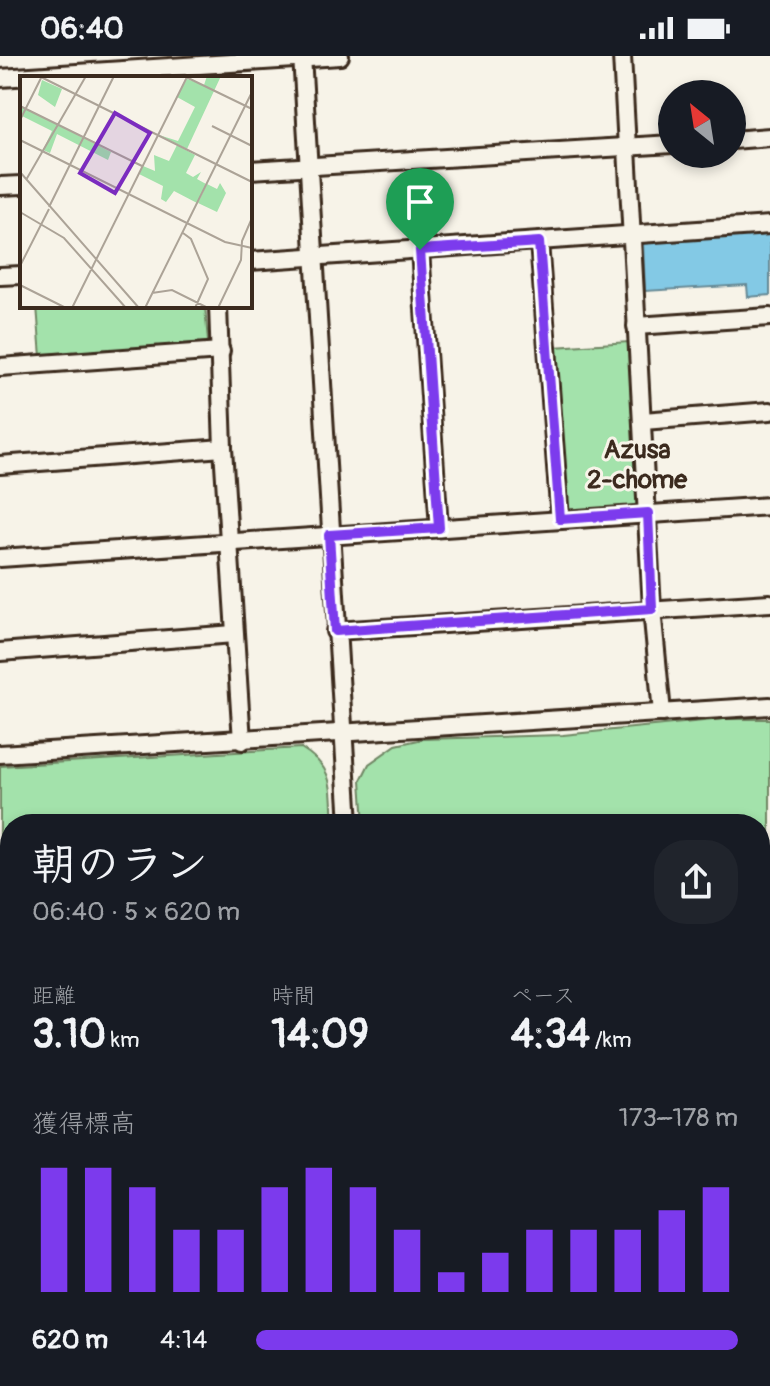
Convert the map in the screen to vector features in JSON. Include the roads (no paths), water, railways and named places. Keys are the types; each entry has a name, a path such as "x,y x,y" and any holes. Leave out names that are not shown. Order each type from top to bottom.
{"street":[{"path":"62,76 93,75 200,60 340,56"},
{"path":"622,56 652,609 662,713"},
{"path":"302,57 348,814"},
{"path":"0,78 20,77"},
{"path":"746,139 770,137"},
{"path":"252,170 658,145"},
{"path":"0,186 20,185"},
{"path":"252,261 770,225"},
{"path":"539,242 560,519"},
{"path":"420,250 439,528"},
{"path":"0,276 20,275"},
{"path":"218,308 228,541 242,741"},
{"path":"636,326 770,317"},
{"path":"0,367 221,351"},
{"path":"643,421 770,411"},
{"path":"0,465 223,448"},
{"path":"0,558 770,506"},
{"path":"335,631 770,603"},
{"path":"0,652 234,634"},
{"path":"0,754 770,706"}],"water":[{"path":"770,233 770,295 748,297 747,285 645,291 643,241"}],"district":[{"name":"Azusa 2-chome","path":"637,464"}]}
